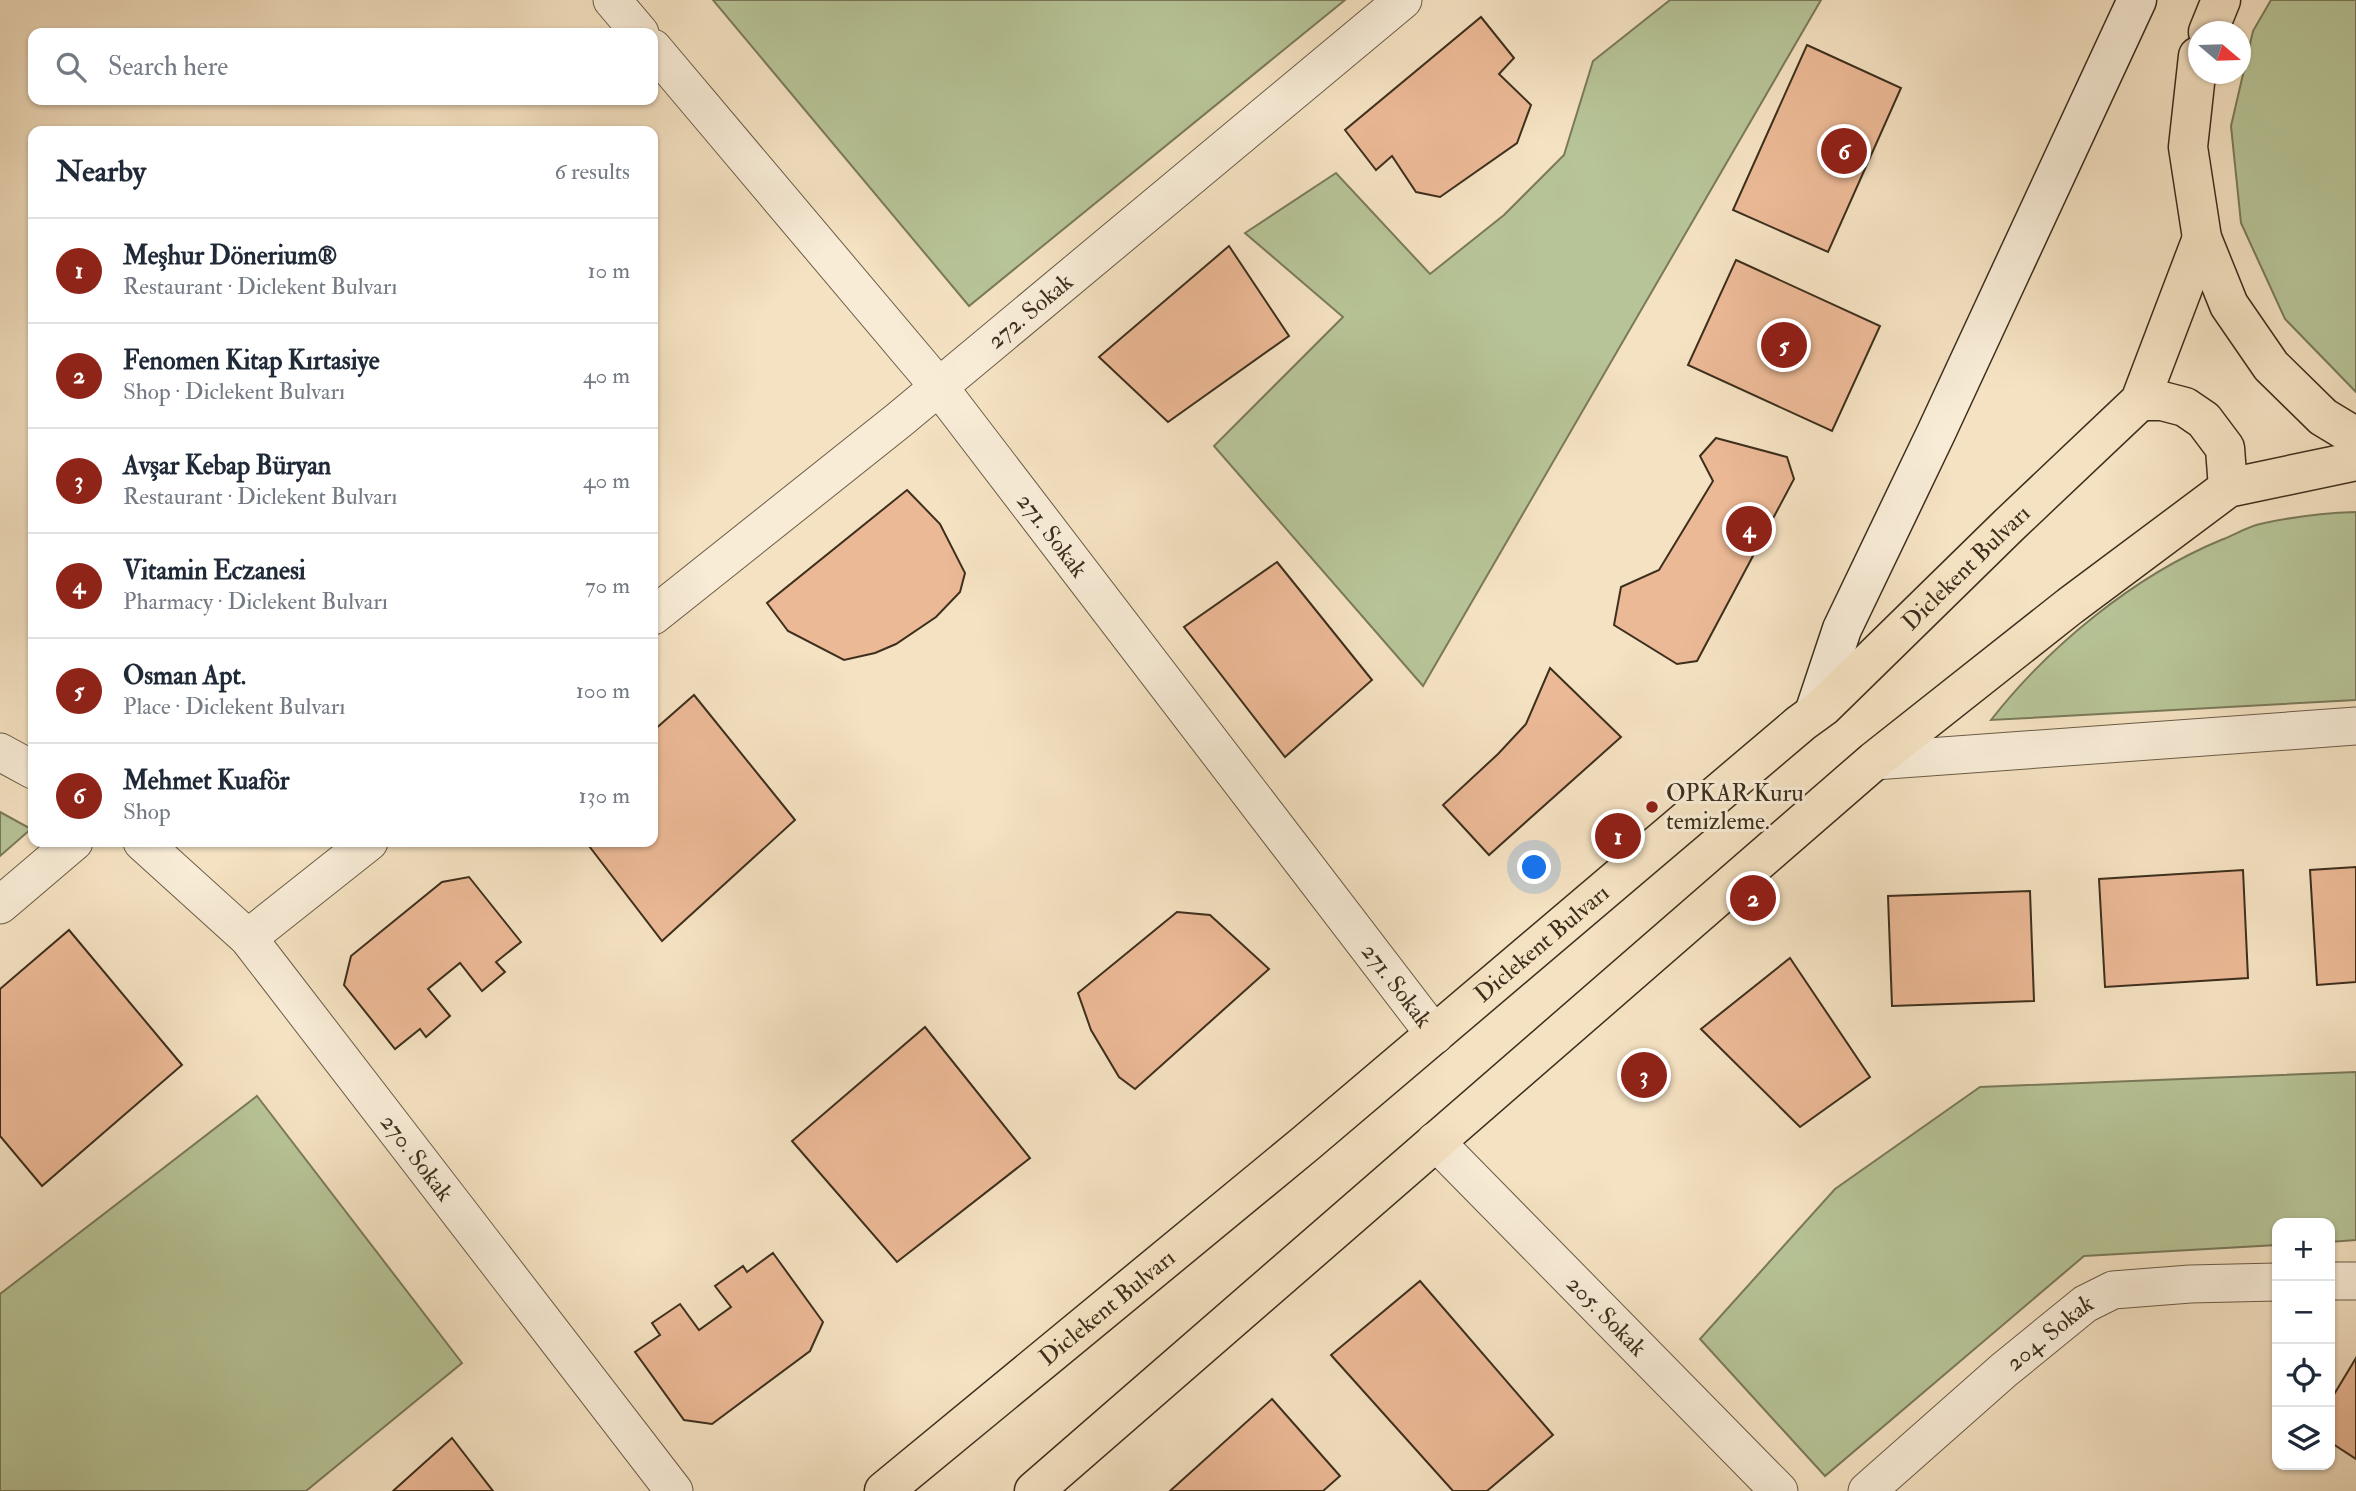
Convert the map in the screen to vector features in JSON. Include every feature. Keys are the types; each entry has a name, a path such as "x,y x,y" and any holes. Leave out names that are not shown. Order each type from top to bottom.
{"main road":[{"path":"1814,713 1842,629 2137,0"},
{"path":"2212,21 2221,0"},
{"path":"2196,84 2188,148 2202,238 2229,305 2270,366 2323,416 2356,437"},
{"name":"Diclekent Bulvarı","path":"884,1491 1435,1035 1814,713 2140,401 2202,238"},
{"path":"2140,401 2162,401 2185,407 2204,420 2225,448 2228,488"},
{"path":"1034,1491 1874,761 2070,606 2228,488 2356,461"}],"street":[{"path":"612,0 636,28"},
{"name":"272. Sokak","path":"658,612 939,387 1403,0"},
{"name":"271. Sokak","path":"658,54 939,387 1435,1035"},
{"path":"1874,761 2356,726"},
{"path":"0,752 28,767"},
{"path":"0,905 68,847"},
{"name":"270. Sokak","path":"148,847 248,938 674,1491"},
{"path":"248,938 363,847"},
{"name":"205. Sokak","path":"1435,1141 1779,1491"},
{"path":"2335,1281 2356,1280"},
{"name":"204. Sokak","path":"1867,1491 2004,1370 2085,1304 2113,1290 2190,1284 2272,1282"}],"green space":[{"path":"713,0 1345,0 969,306"},
{"path":"1670,0 1821,0 1423,686 1214,446 1343,317 1245,233 1336,173 1430,274 1504,215 1564,155 1593,61"},
{"path":"2271,0 2356,0 2356,392 2285,319 2241,223 2231,126 2241,84 2251,84 2253,31"},
{"path":"2356,512 2356,700 1991,720 2014,692 2066,640 2125,593 2157,573 2255,525 2284,519"},
{"path":"0,812 28,827 28,832 0,856"},
{"path":"2356,1072 2356,1240 2335,1242 2335,1218 2272,1218 2272,1245 2084,1256 1825,1476 1700,1339 1835,1189 1980,1087"},
{"path":"257,1096 462,1363 306,1491 0,1491 0,1294"}],"building":[{"path":"1481,17 1514,58 1499,74 1531,105 1517,143 1440,197 1416,192 1392,156 1376,170 1345,130"},
{"path":"1807,45 1901,88 1828,252 1733,210"},
{"path":"1229,246 1289,336 1168,422 1099,357"},
{"path":"1736,260 1880,326 1832,431 1688,365"},
{"path":"1716,438 1787,457 1794,479 1697,661 1677,664 1614,625 1621,587 1659,570 1713,481 1700,456"},
{"path":"907,490 940,524 965,573 960,592 936,617 896,644 875,653 844,660 788,631 767,603"},
{"path":"1277,562 1372,680 1285,757 1184,627"},
{"path":"1550,668 1621,737 1489,855 1443,805 1526,724"},
{"path":"694,695 795,820 662,941 590,847 658,847 658,727"},
{"path":"2356,867 2356,982 2317,985 2310,870"},
{"path":"2243,870 2248,978 2105,987 2099,879"},
{"path":"469,877 521,942 496,962 505,972 482,991 460,963 428,989 450,1016 426,1037 420,1029 395,1049 344,985 351,956 442,882"},
{"path":"2030,891 2034,1001 1892,1006 1888,896"},
{"path":"1177,912 1210,915 1269,969 1135,1089 1119,1077 1091,1030 1078,993"},
{"path":"69,930 182,1065 42,1186 0,1136 0,989"},
{"path":"1790,958 1870,1077 1800,1127 1701,1029"},
{"path":"925,1027 1030,1158 897,1262 792,1141"},
{"path":"773,1253 823,1322 810,1351 712,1424 684,1420 635,1352 660,1335 652,1323 680,1304 699,1330 731,1307 715,1286 743,1266 747,1272"},
{"path":"1420,1281 1553,1435 1487,1491 1453,1491 1331,1355"},
{"path":"2356,1358 2356,1459 2335,1445 2335,1393"},
{"path":"1272,1399 1340,1476 1323,1491 1170,1491"},
{"path":"452,1438 493,1491 393,1491"}],"place":[{"name":"Mehmet Kuaför","path":"1844,151"},
{"name":"Osman Apt.","path":"1784,345"},
{"name":"Vitamin Eczanesi","path":"1749,529"},
{"name":"OPKAR Kuru temizleme.","path":"1652,807"},
{"name":"Meşhur Dönerium®","path":"1618,836"},
{"name":"Fenomen Kitap Kırtasiye","path":"1753,898"},
{"name":"Avşar Kebap Büryan","path":"1644,1075"}]}
